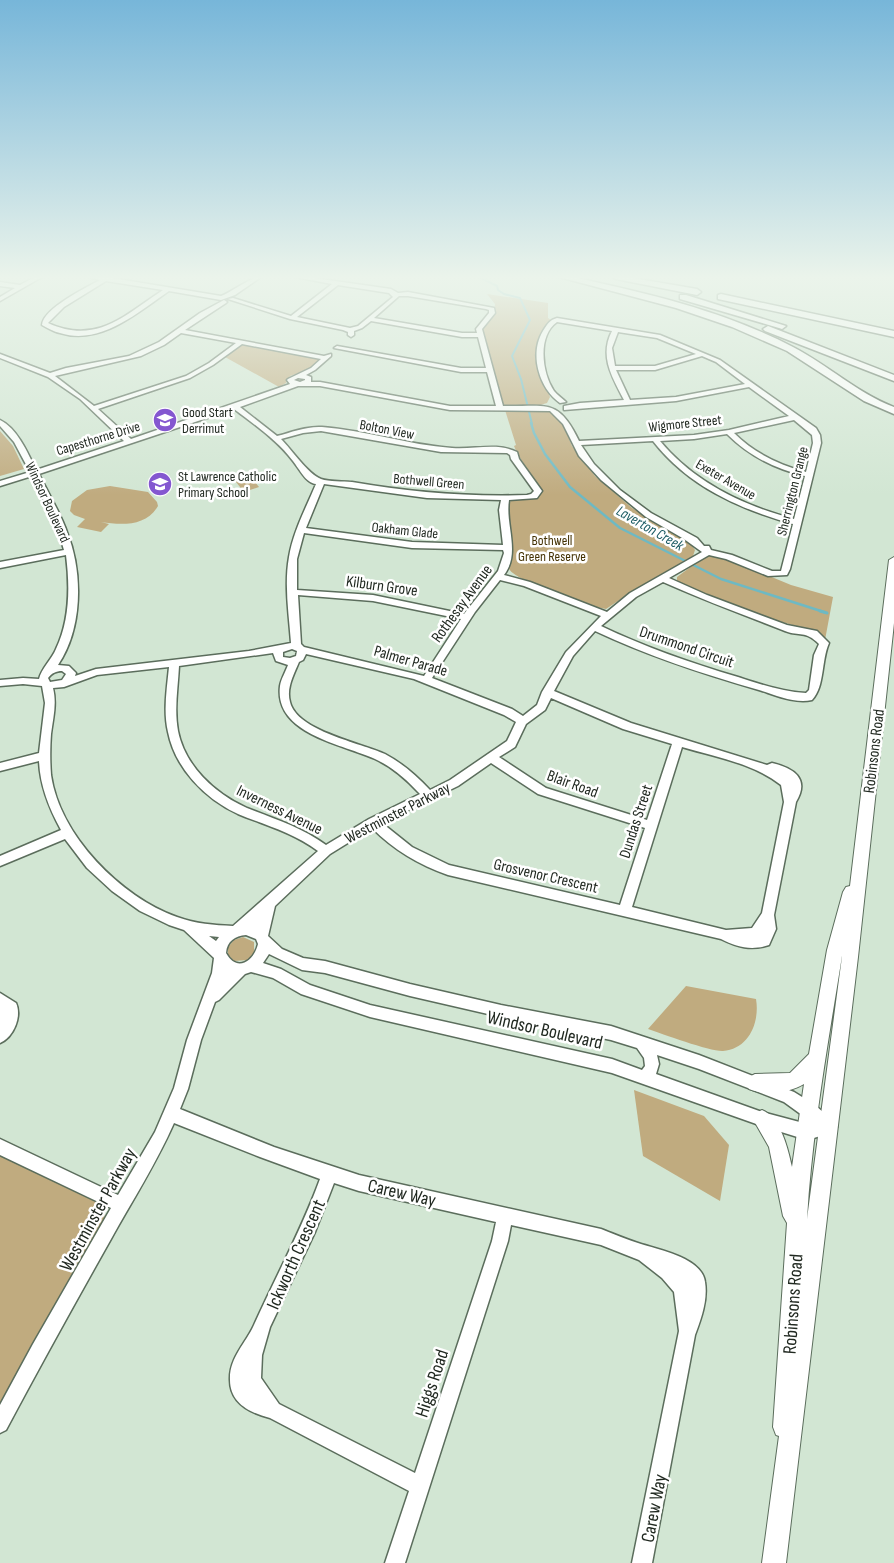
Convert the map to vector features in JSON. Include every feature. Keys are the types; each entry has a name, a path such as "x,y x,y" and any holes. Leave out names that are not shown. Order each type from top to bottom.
{"highway":[{"path":"791,350 869,399 892,411"},
{"path":"821,350 894,378"},
{"path":"849,350 894,368"}],"main road":[{"name":"Robinsons Road","path":"774,1563 862,852 893,588 894,560"},
{"name":"Robinsons Road","path":"782,1498 784,1425 797,1232 807,1132 835,950 862,852"},
{"path":"755,1082 792,1083 803,1075 817,1058"},
{"path":"762,1119 778,1144 797,1232"}],"street":[{"path":"52,375 139,355 150,350"},
{"path":"94,408 188,377 230,350"},
{"path":"280,350 326,358"},
{"path":"301,381 335,350"},
{"path":"348,350 461,370 490,370"},
{"path":"485,350 500,408"},
{"path":"541,350 542,369 551,404"},
{"path":"608,350 611,368 628,402"},
{"path":"313,369 292,377 301,381 434,406 513,408 551,404 564,408 580,405 676,399 745,385 740,377 718,361 692,350"},
{"path":"611,368 655,368 702,354"},
{"path":"0,356 52,375 59,383 94,408 130,442"},
{"path":"300,375 301,381"},
{"name":"Capesthorne Drive","path":"0,484 130,442 301,381"},
{"name":"Sherrington Grange","path":"705,550 729,556 766,572 786,571 817,438 810,427 761,392 745,385"},
{"path":"551,404 564,408"},
{"path":"235,406 277,438 308,473 316,485 312,506 301,530 293,559 294,632 298,648 302,653 286,676"},
{"path":"564,408 576,443 582,454 599,474 621,495 705,550"},
{"name":"Wigmore Street","path":"576,443 655,439 729,432 796,417"},
{"name":"Windsor Boulevard","path":"0,422 15,437 35,472 62,528 70,552 72,596 62,651 46,678"},
{"name":"Bolton View","path":"277,438 321,429 414,447 507,453 515,459 538,490 531,495"},
{"path":"729,432 746,447 767,461 809,475"},
{"name":"Exeter Avenue","path":"655,439 675,461 710,487 757,510 797,522"},
{"name":"Bothwell Green","path":"316,485 339,483 415,495 501,498 531,495"},
{"name":"Rothesay Avenue","path":"426,680 466,617 501,575 506,563 508,548 501,498"},
{"name":"Oakham Glade","path":"301,530 405,545 508,548"},
{"name":"Westminster Parkway","path":"236,931 326,851 373,822 430,796 465,776 514,741 518,720 541,707 547,692 569,654 594,627 633,596 678,571 696,559 705,550"},
{"path":"0,565 70,552"},
{"path":"501,575 607,615"},
{"name":"Drummond Circuit","path":"594,627 634,645 688,664 793,696 808,697 814,691 819,655 812,638 736,610 663,579"},
{"name":"Kilburn Grove","path":"292,592 373,598 466,617"},
{"path":"294,632 278,652 286,676 284,699 290,712 300,723 316,734 355,746 380,757 413,779 430,796"},
{"path":"0,684 46,678 57,668 96,672 249,654 283,648 298,648"},
{"name":"Palmer Parade","path":"298,648 325,657 367,664 426,680 486,704 518,720"},
{"name":"Windsor Boulevard","path":"62,651 69,670"},
{"path":"249,654 280,659"},
{"name":"Palmer Parade","path":"280,659 287,662 325,657"},
{"name":"Inverness Avenue","path":"174,663 173,731 178,748 187,765 202,783 239,809 288,828 326,851"},
{"path":"51,703 71,676 69,670"},
{"path":"46,678 56,686 96,672"},
{"path":"46,678 51,703 44,756 50,795 66,833 92,866 115,886 142,905 186,926 210,944 228,967 246,968 261,958 265,946 262,939 252,931 217,933 186,926"},
{"name":"Grosvenor Crescent","path":"373,822 404,850 436,866 723,934 753,944 764,941 770,929 768,915 790,802 788,787 784,779 753,764 627,726 547,692"},
{"name":"Dundas Street","path":"624,911 678,742"},
{"name":"Blair Road","path":"496,754 542,791 650,825"},
{"path":"0,767 44,756"},
{"path":"0,861 66,833"},
{"name":"Westminster Parkway","path":"262,939 265,917 273,899"},
{"path":"219,957 222,942 236,931"},
{"name":"Windsor Boulevard","path":"262,939 277,953 302,964 325,967 410,990 501,1011 611,1033 755,1082 789,1097 810,1110"},
{"name":"Westminster Parkway","path":"0,1424 39,1350 123,1205 170,1114 180,1089 194,1040 219,973 219,957"},
{"name":"Windsor Boulevard","path":"246,968 276,973 306,990 370,1010 558,1052 646,1076 762,1119 807,1132 829,1127"},
{"name":"Westminster Parkway","path":"207,1005 221,987 246,968"},
{"path":"0,999 11,1007 12,1014 10,1023 0,1036"},
{"path":"0,1012 0,1025"},
{"path":"643,1045 649,1052 653,1064 652,1069 646,1076"},
{"path":"810,1110 829,1127"},
{"name":"Carew Way","path":"170,1114 198,1123 271,1155 360,1183 601,1237 640,1252 680,1282 684,1296 686,1335 642,1563"},
{"path":"0,1147 123,1205"},
{"name":"Ickworth Crescent","path":"330,1174 259,1334 244,1357 238,1379 241,1392 251,1403 273,1410 420,1486"},
{"name":"Higgs Road","path":"395,1563 500,1241 505,1215"}],"green space":[{"path":"234,350 272,350 319,360 310,369 290,376 286,383 279,387 225,357"},
{"path":"487,350 542,350 540,369 550,397 547,403 524,407 512,407 502,404"},
{"name":"Bothwell Green Reserve","path":"505,410 551,411 560,417 572,446 595,476 632,508 690,543 695,550 693,556 681,565 639,587 606,609 549,591 515,574 509,569 510,535 508,503 514,499 539,495 541,491 517,453"},
{"path":"0,431 13,446 24,469 0,476"},
{"path":"247,472 259,487 244,492 232,477"},
{"path":"110,486 148,492 157,502 158,506 147,518 140,521 125,524 101,522 109,524 101,532 77,527 85,519 74,515 70,511 72,501 87,490"},
{"path":"712,555 721,556 791,585 833,597 825,640 819,634 810,630 747,612 677,583 677,577 704,557"},
{"path":"243,937 254,942 254,953 248,960 234,961 228,955 228,947 234,940"},
{"path":"686,986 756,999 756,1017 751,1033 746,1040 732,1049 717,1051 648,1029"},
{"path":"634,1090 704,1116 729,1145 720,1201 643,1156"},
{"path":"0,1155 97,1202 103,1208 105,1214 101,1229 26,1355 0,1406"}],"waterway":[{"name":"Laverton Creek","path":"515,350 512,356 521,379 532,424"},
{"name":"Laverton Creek","path":"531,423 545,454 570,487 620,528 721,579 824,612"},
{"name":"Laverton Creek","path":"820,611 827,613"}],"place":[{"name":"Good Start Derrimut","path":"165,420"},
{"name":"St Lawrence Catholic Primary School","path":"160,484"}]}
